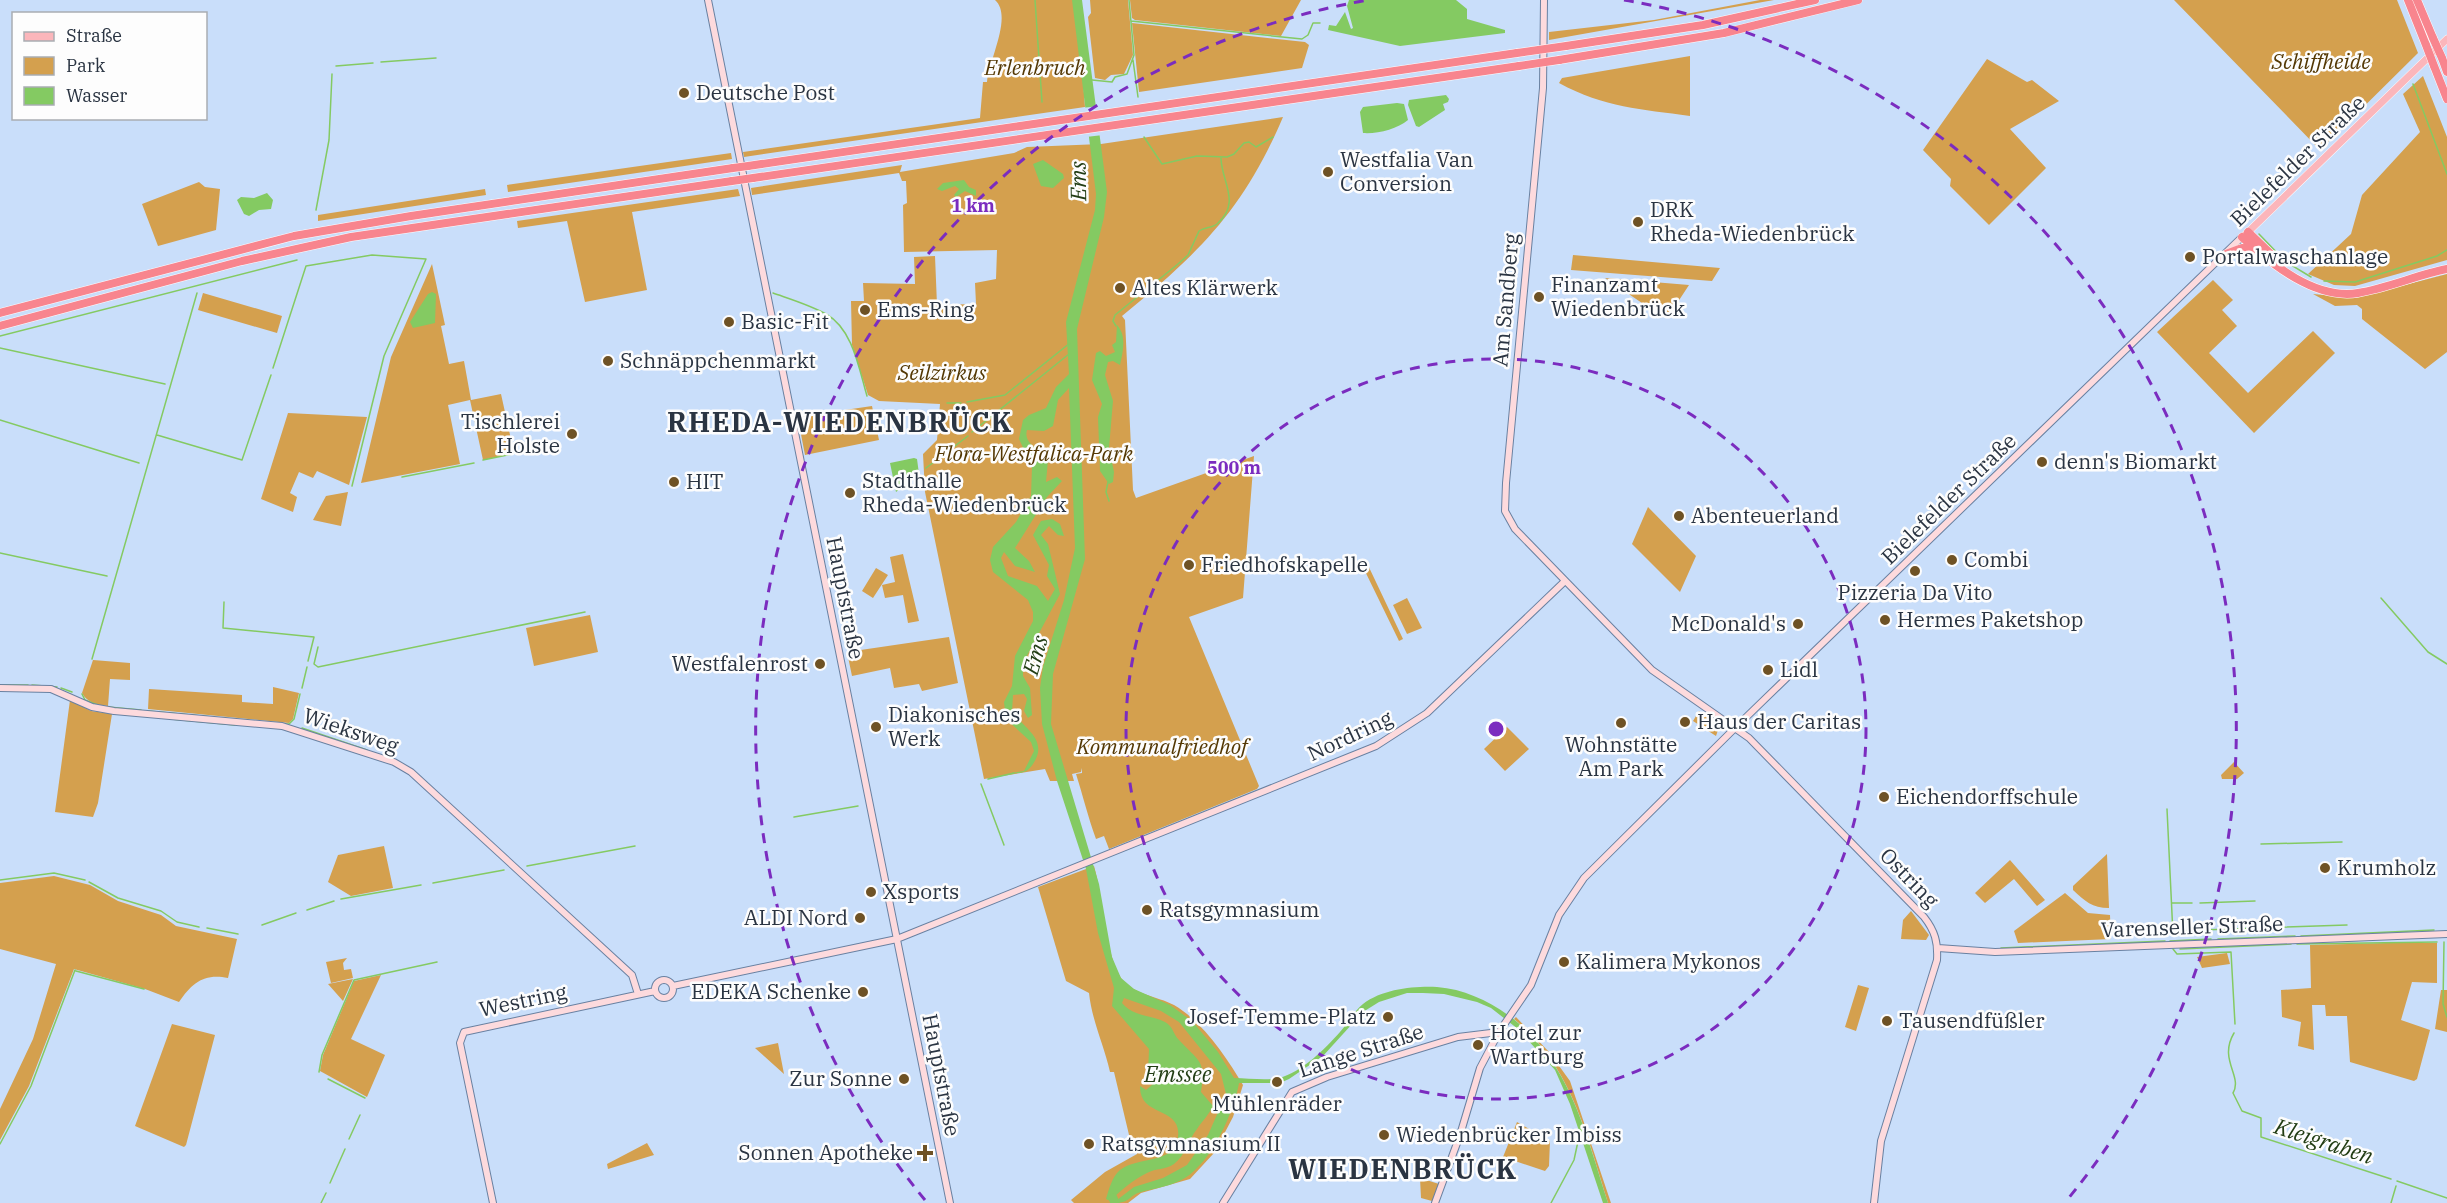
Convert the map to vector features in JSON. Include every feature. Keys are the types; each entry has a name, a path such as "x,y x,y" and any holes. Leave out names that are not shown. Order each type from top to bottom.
{"highway":[{"path":"0,313 294,236 490,204 1702,25 1815,0"},
{"path":"0,326 295,248 496,215 1559,60 1724,33 1858,0"},
{"path":"2407,0 2433,38 2447,72"},
{"path":"2417,0 2426,45 2447,99"},
{"path":"2421,19 2423,0"},
{"path":"2245,235 2255,249 2308,285 2335,294 2362,293 2447,267"},
{"path":"2245,235 2302,279 2335,291 2361,290 2447,267"},
{"path":"2226,254 2242,248 2255,249"}],"main road":[{"name":"Hauptstraße","path":"708,0 950,1203"},
{"name":"Am Sandberg","path":"1544,0 1543,88 1504,501 1509,520 1515,529 1565,580"},
{"name":"Bielefelder Straße","path":"1435,1203 1480,1068 1499,1032 1535,979 1559,915 1577,887 1736,727 2447,39"},
{"name":"Nordring","path":"897,939 1394,736 1427,713 1565,580"},
{"path":"1565,580 1660,676 1736,727"},
{"name":"Wieksweg","path":"0,688 51,689 92,707 114,711 282,726 394,762 411,772 618,962 634,978 638,994"},
{"name":"Ostring","path":"1736,727 1780,768 1924,917 1932,929 1938,948"},
{"name":"Varenseller Straße","path":"1938,948 1995,952 2447,934"},
{"path":"674,986 897,939"},
{"path":"1874,1203 1880,1147 1933,975 1938,948"},
{"path":"662,979 669,980 674,986 672,994 667,998 659,997 655,992 656,984 662,979"},
{"name":"Westring","path":"493,1203 460,1043 462,1035 467,1030 655,992"},
{"name":"Lange Straße","path":"1223,1203 1292,1092 1327,1077 1346,1074 1458,1036 1499,1032"}],"green space":[{"name":"Erlenbruch","path":"995,0 1077,0 1085,107 744,157 743,152 980,118 983,82 987,82 1001,27 1000,7"},
{"path":"1090,0 1128,0 1133,55 1124,74 1111,75 1105,80 1095,78 1088,17 1091,13"},
{"path":"1130,0 1301,0 1281,36 1135,20 1132,18"},
{"path":"1760,0 1774,0 1549,40 1549,32 1654,20"},
{"name":"Schiffheide","path":"2174,0 2397,0 2418,53 2320,150"},
{"path":"1132,23 1305,42 1309,45 1302,68 1139,92"},
{"path":"1690,56 1690,116 1608,103 1559,83 1562,78"},
{"path":"1987,59 2027,82 2032,80 2059,101 2010,129 2046,168 1989,225 1950,186 1951,179 1923,150"},
{"name":"Schiffheide","path":"2423,76 2447,137 2447,260 2355,286 2334,285 2308,274 2351,234 2362,195 2420,132 2403,94"},
{"name":"Flora-Westfalica-Park","path":"1283,117 1268,150 1235,205 1174,272 1122,316 1125,320 1133,490 1136,498 1254,456 1243,598 1189,617 1259,786 1257,789 1109,849 1104,836 1096,839 1093,831 1076,774 1082,773 1082,768 1081,772 1072,774 1074,781 1050,781 1045,769 984,779 925,492 923,454 937,440 940,404 879,401 868,395 852,345 851,301 864,301 863,283 915,284 914,257 935,256 937,305 976,304 975,283 996,279 997,250 904,252 903,205 907,203 906,181 902,181 899,173 752,195 751,188 902,165 900,172 1014,153 1027,147 1101,144"},
{"path":"731,153 732,159 508,192 507,185"},
{"path":"199,182 205,187 220,189 216,230 158,246 142,204"},
{"path":"485,189 486,195 318,221 318,215"},
{"path":"738,189 740,196 632,212 647,290 585,302 567,221 518,228 517,221"},
{"path":"1573,255 1720,268 1712,281 1571,270"},
{"path":"432,264 445,325 441,326 449,364 464,361 471,400 501,394 514,453 483,460 470,400 448,405 460,464 361,483 391,357"},
{"path":"2447,274 2447,352 2425,369 2362,319 2362,309 2357,305 2335,306 2313,294 2355,298"},
{"path":"1605,278 1689,285 1670,314 1659,307 1642,303"},
{"path":"2213,280 2233,300 2222,310 2237,326 2209,353 2248,393 2313,331 2335,353 2254,433 2157,332"},
{"path":"203,293 282,316 277,333 198,310"},
{"path":"872,406 879,440 805,455 799,424 804,416"},
{"path":"288,413 367,417 349,485 317,471 313,478 299,472 290,493 297,497 293,512 261,499"},
{"path":"348,492 341,526 313,520 326,496"},
{"path":"1648,507 1696,556 1680,592 1632,544"},
{"path":"903,554 919,621 908,623 903,595 885,598 882,585 895,582 890,557"},
{"path":"1366,561 1403,639 1399,641 1361,563"},
{"path":"876,568 888,575 873,598 862,591"},
{"path":"1407,598 1422,628 1407,634 1393,605"},
{"path":"590,615 598,652 534,666 526,628"},
{"path":"949,637 958,683 922,691 919,684 894,688 890,668 852,676 847,652"},
{"path":"93,660 130,663 130,680 110,679 108,706 90,701 82,693"},
{"path":"273,687 299,693 293,719 289,723 148,709 149,689 242,695 242,702 273,704"},
{"path":"70,700 91,711 112,714 98,803 93,817 55,812"},
{"path":"1699,711 1719,727 1716,736 1693,721"},
{"path":"1507,727 1529,749 1505,771 1484,749"},
{"path":"2234,762 2244,773 2237,779 2222,779 2221,775"},
{"path":"384,846 393,888 351,896 328,882 338,855"},
{"path":"2107,854 2109,908 2089,903 2073,890 2073,886"},
{"path":"2010,860 2045,900 2037,906 2014,879 1985,903 1975,893"},
{"path":"1094,866 1111,955 1121,978 1139,992 1174,1005 1185,1012 1222,1052 1243,1085 1233,1117 1214,1153 1190,1179 1141,1193 1128,1203 1074,1203 1071,1200 1105,1172 1137,1154 1138,1149 1130,1139 1114,1072 1110,1072 1089,993 1066,981 1038,887"},
{"path":"54,876 90,885 118,901 161,915 176,926 237,939 228,978 205,978 194,985 179,1002 145,989 74,969 29,1086 0,1140 0,1109 33,1039 56,964 0,949 0,883"},
{"path":"2065,893 2088,913 2110,915 2111,939 2018,943 2014,931"},
{"path":"1911,911 1929,935 1926,940 1901,939 1903,920"},
{"path":"2437,943 2437,983 2412,982 2401,1020 2430,1030 2417,1079 2414,1081 2350,1062 2347,1016 2326,1016 2325,1005 2312,1005 2314,1050 2298,1046 2301,1022 2282,1017 2281,990 2311,988 2310,945"},
{"path":"2227,953 2230,964 2202,968 2197,957"},
{"path":"347,958 343,963 344,970 351,969 353,978 331,983 326,962"},
{"path":"381,975 351,1039 385,1055 367,1097 320,1071 323,1055 354,981"},
{"path":"353,979 343,1001 328,984"},
{"path":"1858,985 1869,988 1856,1031 1845,1027"},
{"path":"2441,990 2447,990 2447,1032 2435,1029"},
{"path":"1516,1017 1549,1052 1570,1081 1611,1203 1608,1203 1584,1127 1563,1080 1534,1037 1514,1019"},
{"path":"172,1024 215,1035 184,1147 135,1126"},
{"path":"778,1043 784,1074 755,1048"},
{"path":"1517,1122 1550,1141 1549,1166 1545,1171 1503,1157"},
{"path":"647,1143 654,1155 608,1169 607,1164"},
{"path":"1420,1178 1439,1184 1432,1201 1421,1198"}],"water":[{"name":"Emssee","path":"1072,0 1082,0 1107,192 1104,217 1077,329 1085,559 1053,674 1051,724 1099,884 1112,957 1121,978 1134,989 1170,1005 1192,1021 1218,1052 1234,1078 1274,1079 1296,1071 1327,1046 1363,1004 1389,992 1408,988 1437,987 1456,990 1483,1000 1508,1015 1529,1033 1547,1054 1561,1076 1583,1125 1608,1203 1603,1203 1570,1104 1555,1070 1518,1029 1491,1008 1444,994 1423,993 1407,993 1379,1002 1363,1012 1323,1056 1289,1079 1280,1083 1239,1083 1227,1122 1220,1136 1195,1171 1175,1183 1137,1194 1127,1201 1113,1203 1134,1187 1163,1178 1187,1165 1208,1135 1226,1094 1221,1074 1179,1022 1161,1011 1124,998 1122,1003 1131,1010 1168,1024 1177,1038 1196,1057 1202,1067 1201,1092 1213,1106 1174,1164 1147,1173 1110,1201 1106,1199 1113,1180 1120,1170 1163,1156 1175,1146 1178,1137 1174,1120 1146,1103 1142,1096 1140,1086 1146,1090 1153,1084 1153,1078 1148,1074 1149,1049 1112,1006 1114,988 1098,933 1086,869 1057,781 1042,724 1040,688 1043,667 1064,600 1075,548 1069,388 1058,400 1053,426 1044,431 1027,430 1026,435 1030,443 1048,460 1046,482 1057,477 1062,481 1047,497 1015,548 1029,561 1035,572 1015,566 1004,552 1001,558 1008,576 1037,586 1048,601 1055,589 1047,576 1049,565 1033,535 1041,521 1052,519 1060,524 1064,536 1058,535 1049,526 1041,535 1048,544 1060,594 1023,663 1023,676 1030,688 1032,715 1028,718 1024,711 1027,699 1024,694 1013,695 1012,712 1033,735 1038,748 1037,756 1031,767 1027,771 1018,773 1012,773 1024,771 1034,751 1031,742 1006,719 1004,702 1012,686 1015,656 1033,621 1033,612 1028,600 993,572 990,560 993,547 1016,522 1031,496 1032,467 1019,439 1023,420 1046,408 1056,387 1069,374 1066,322 1095,210 1096,194"},
{"path":"1349,0 1456,0 1467,9 1467,19 1505,30 1505,33 1400,46 1328,30 1329,25 1336,26 1345,12 1351,29 1353,28 1347,6"},
{"path":"1446,95 1449,99 1443,104 1445,110 1419,127 1416,126 1408,105 1409,100"},
{"path":"1404,104 1408,120 1387,130 1363,133 1360,112 1363,107"},
{"path":"1043,160 1063,174 1064,178 1053,188 1041,186 1033,164"},
{"path":"964,180 969,187 976,190 976,196 965,191 956,197 954,195 959,189 955,186 942,191 937,189 943,183"},
{"path":"267,193 273,200 271,209 259,210 249,216 244,214 237,200 241,197 254,198"},
{"path":"432,292 436,294 435,323 413,328 410,322 428,294"},
{"path":"1117,325 1123,339 1120,365 1113,361 1108,362 1105,375 1113,401 1109,448 1114,472 1113,482 1109,484 1100,471 1098,417 1102,404 1092,380 1096,353 1100,351 1106,356 1115,352 1112,345 1116,342"},
{"path":"917,459 919,474 896,492 890,463"}],"pier":[{"path":"1099,106 1103,135 1086,137 1082,108"}],"waterway":[{"path":"1035,0 1042,102"},
{"path":"1092,80 1112,82 1115,77 1127,74 1134,55 1129,0"},
{"name":"Kleigraben","path":"1131,21 1302,39 1308,35 1313,23 1320,23"},
{"path":"381,62 436,58"},
{"path":"1133,60 1138,97"},
{"path":"336,66 373,63"},
{"path":"316,210 329,140 332,74"},
{"path":"2413,84 2447,174"},
{"path":"1144,137 1162,164 1197,156 1227,157 1234,154 1244,143 1249,142 1256,147 1273,137"},
{"path":"1116,326 1113,321 1115,315 1188,255 1199,231 1217,224 1224,216 1229,200 1221,158"},
{"path":"2259,234 2286,262 2311,277"},
{"path":"2324,281 2355,282 2437,256 2447,250"},
{"path":"273,368 306,266 372,255 426,259 384,356 352,486"},
{"path":"0,336 297,260"},
{"path":"92,659 197,293"},
{"path":"773,293 826,314 843,329 854,350 867,396"},
{"path":"967,402 1005,395 1070,343"},
{"path":"0,348 165,384"},
{"path":"972,432 1069,354"},
{"path":"157,435 242,460 271,375"},
{"path":"947,403 961,403"},
{"path":"0,420 139,463"},
{"path":"926,468 968,436"},
{"path":"483,460 513,454"},
{"path":"402,477 474,463"},
{"path":"1108,482 1106,492 1109,501"},
{"path":"0,553 107,576"},
{"path":"2381,598 2428,652 2447,664"},
{"path":"224,602 223,628 314,637 308,661"},
{"path":"318,647 314,664 318,667 585,612"},
{"path":"302,688 307,667"},
{"path":"0,685 28,685"},
{"path":"32,685 57,687"},
{"path":"61,688 72,692"},
{"path":"82,694 85,700 98,705"},
{"path":"284,724 289,724 294,719 300,694"},
{"path":"84,707 109,713"},
{"path":"108,707 141,710"},
{"path":"148,711 213,717"},
{"path":"171,719 235,725"},
{"path":"302,728 367,750"},
{"path":"988,779 1014,773"},
{"path":"981,784 1004,845"},
{"path":"794,817 858,806"},
{"name":"Kleigraben","path":"2167,809 2173,935"},
{"path":"2261,844 2342,842"},
{"path":"527,866 635,846"},
{"path":"433,883 504,870"},
{"path":"0,880 54,873 85,880"},
{"path":"89,882 118,898 161,911 177,922 199,927"},
{"path":"341,899 421,885"},
{"path":"307,910 334,901"},
{"path":"2200,903 2255,901"},
{"path":"2172,903 2192,903"},
{"path":"262,925 296,913"},
{"path":"2173,931 2347,925"},
{"path":"207,928 238,934"},
{"path":"2301,936 2434,930"},
{"path":"2218,939 2295,936"},
{"path":"2170,941 2211,939"},
{"path":"2001,948 2165,941"},
{"path":"2297,944 2437,942"},
{"path":"2444,942 2443,1004 2447,1017"},
{"path":"2180,949 2291,944"},
{"name":"Kleigraben","path":"2173,949 2177,954 2231,952 2235,1024"},
{"path":"319,1072 322,1055 354,980 437,962"},
{"path":"0,1144 31,1086 75,970"},
{"path":"76,971 144,989"},
{"name":"Kleigraben","path":"2234,1033 2228,1051 2235,1080 2233,1093 2242,1111 2261,1118 2261,1137 2391,1179"},
{"path":"328,1079 365,1098"},
{"path":"349,1139 360,1115"},
{"path":"1551,1203 1574,1160 1580,1132"},
{"path":"330,1183 345,1149"},
{"name":"Kleigraben","path":"2397,1181 2447,1198"},
{"name":"Kleigraben","path":"2391,1203 2396,1186"},
{"path":"321,1203 326,1193"},
{"path":"1113,1198 1115,1203"}],"place":[{"name":"Deutsche Post","path":"684,93"},
{"name":"Westfalia Van Conversion","path":"1328,172"},
{"name":"DRK Rheda-Wiedenbrück","path":"1638,222"},
{"name":"Portalwaschanlage","path":"2190,257"},
{"name":"Altes Klärwerk","path":"1120,288"},
{"name":"Finanzamt Wiedenbrück","path":"1539,297"},
{"name":"Ems-Ring","path":"865,310"},
{"name":"Basic-Fit","path":"729,322"},
{"name":"Schnäppchenmarkt","path":"608,361"},
{"name":"Tischlerei Holste","path":"572,434"},
{"name":"denn's Biomarkt","path":"2042,462"},
{"name":"HIT","path":"674,482"},
{"name":"Stadthalle Rheda-Wiedenbrück","path":"850,493"},
{"name":"Abenteuerland","path":"1679,516"},
{"name":"Combi","path":"1952,560"},
{"name":"Friedhofskapelle","path":"1189,565"},
{"name":"Pizzeria Da Vito","path":"1915,571"},
{"name":"Hermes Paketshop","path":"1885,620"},
{"name":"McDonald's","path":"1798,624"},
{"name":"Westfalenrost","path":"820,664"},
{"name":"Lidl","path":"1768,670"},
{"name":"Haus der Caritas","path":"1685,722"},
{"name":"Wohnstätte Am Park","path":"1621,723"},
{"name":"Diakonisches Werk","path":"876,727"},
{"name":"Eichendorffschule","path":"1884,797"},
{"name":"Krumholz","path":"2325,868"},
{"name":"Xsports","path":"871,892"},
{"name":"Ratsgymnasium","path":"1147,910"},
{"name":"ALDI Nord","path":"860,918"},
{"name":"Kalimera Mykonos","path":"1564,962"},
{"name":"EDEKA Schenke","path":"863,992"},
{"name":"Josef-Temme-Platz","path":"1388,1017"},
{"name":"Tausendfüßler","path":"1887,1021"},
{"name":"Hotel zur Wartburg","path":"1478,1045"},
{"name":"Zur Sonne","path":"904,1079"},
{"name":"Mühlenräder","path":"1277,1082"},
{"name":"Wiedenbrücker Imbiss","path":"1384,1135"},
{"name":"Ratsgymnasium II","path":"1089,1144"},
{"name":"Sonnen Apotheke","path":"925,1153"}],"district":[{"name":"RHEDA-WIEDENBRÜCK","path":"840,423"},
{"name":"WIEDENBRÜCK","path":"1403,1170"}],"water label":[{"name":"Ems","path":"1078,181"},
{"name":"Ems","path":"1035,655"}],"park label":[{"name":"Seilzirkus","path":"942,373"},
{"name":"Kommunalfriedhof","path":"1162,747"}]}
